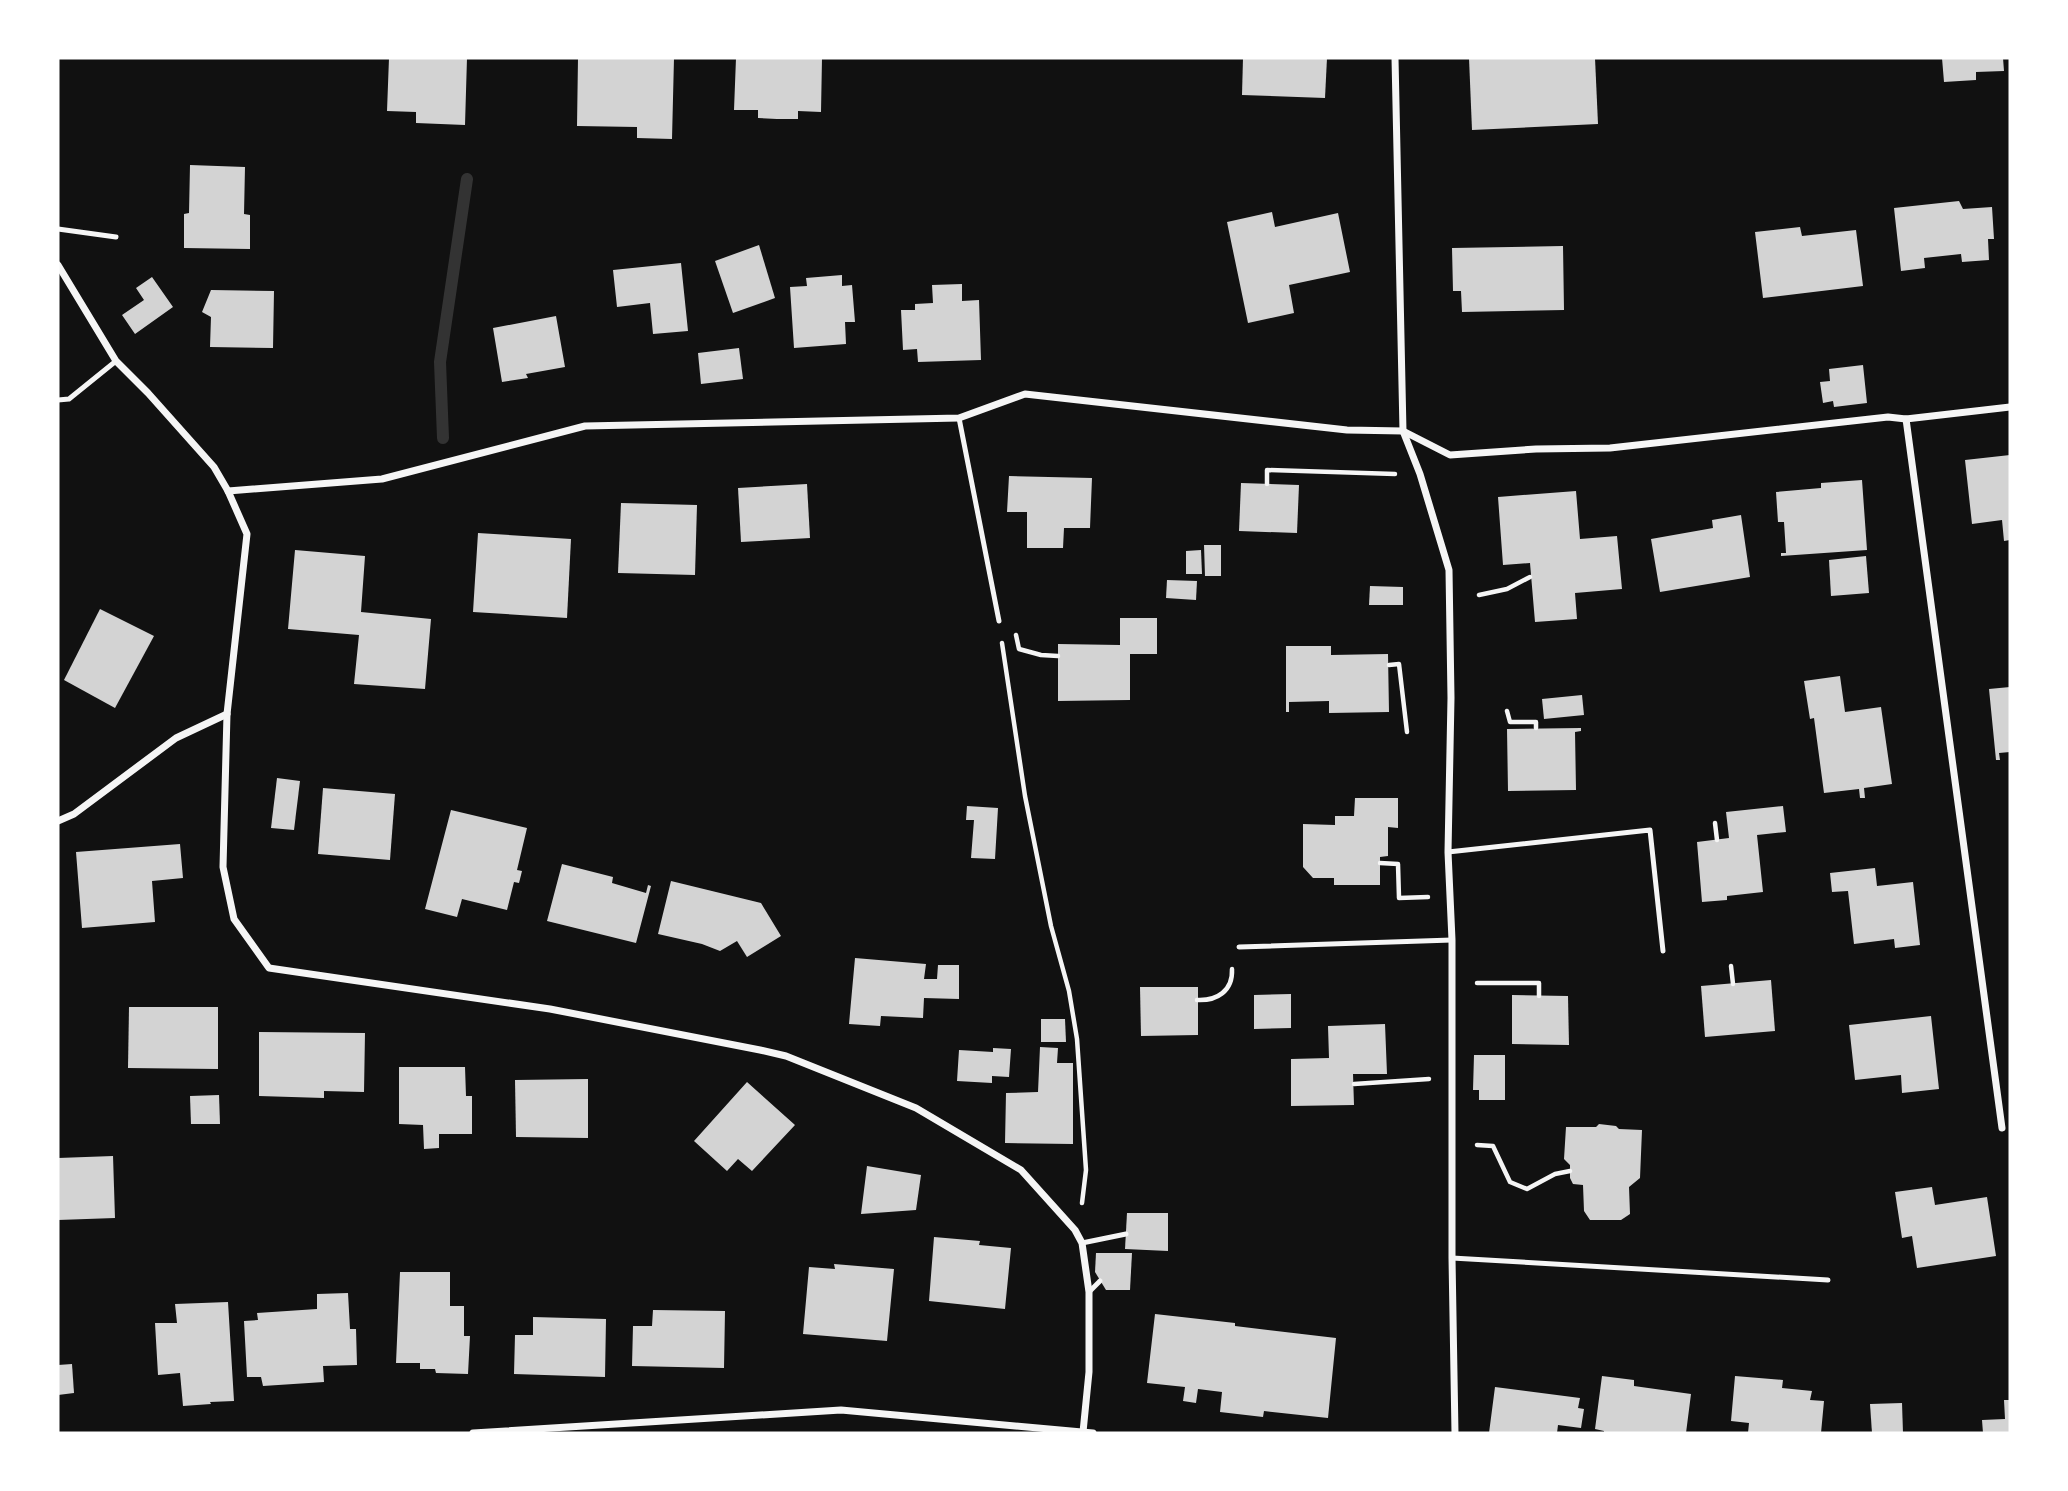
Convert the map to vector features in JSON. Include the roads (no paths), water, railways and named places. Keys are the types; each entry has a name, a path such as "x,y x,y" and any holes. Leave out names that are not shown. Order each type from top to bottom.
{"street":[{"path":"1395,58 1403,431 1420,474 1449,570 1451,698 1448,852 1452,940 1455,1433"},
{"path":"58,265 116,361 214,467 247,534 227,714 223,867 234,919 269,968 550,1009 786,1056 916,1108 1021,1170 1075,1230 1082,1243 1089,1292 1089,1372 1083,1432"},
{"path":"228,491 382,479 585,426 959,418 1025,394 1347,430 1403,431 1450,455 1536,449 1610,448 1888,417 1906,419 2010,407"},
{"path":"1906,419 2002,1128"},
{"path":"58,821 74,814 176,738 227,714"},
{"path":"473,1433 841,1410 1093,1433"}],"lane":[{"path":"58,229 116,237"},
{"path":"58,400 69,399 116,361"},
{"path":"959,418 999,621"},
{"path":"1448,852 1650,830 1663,951"},
{"path":"1239,947 1452,940"},
{"path":"1082,1243 1126,1234"},
{"path":"1452,1258 1828,1279"},
{"path":"1089,1292 1100,1280"}],"waterway":[{"path":"443,438 440,362 467,179"}]}
